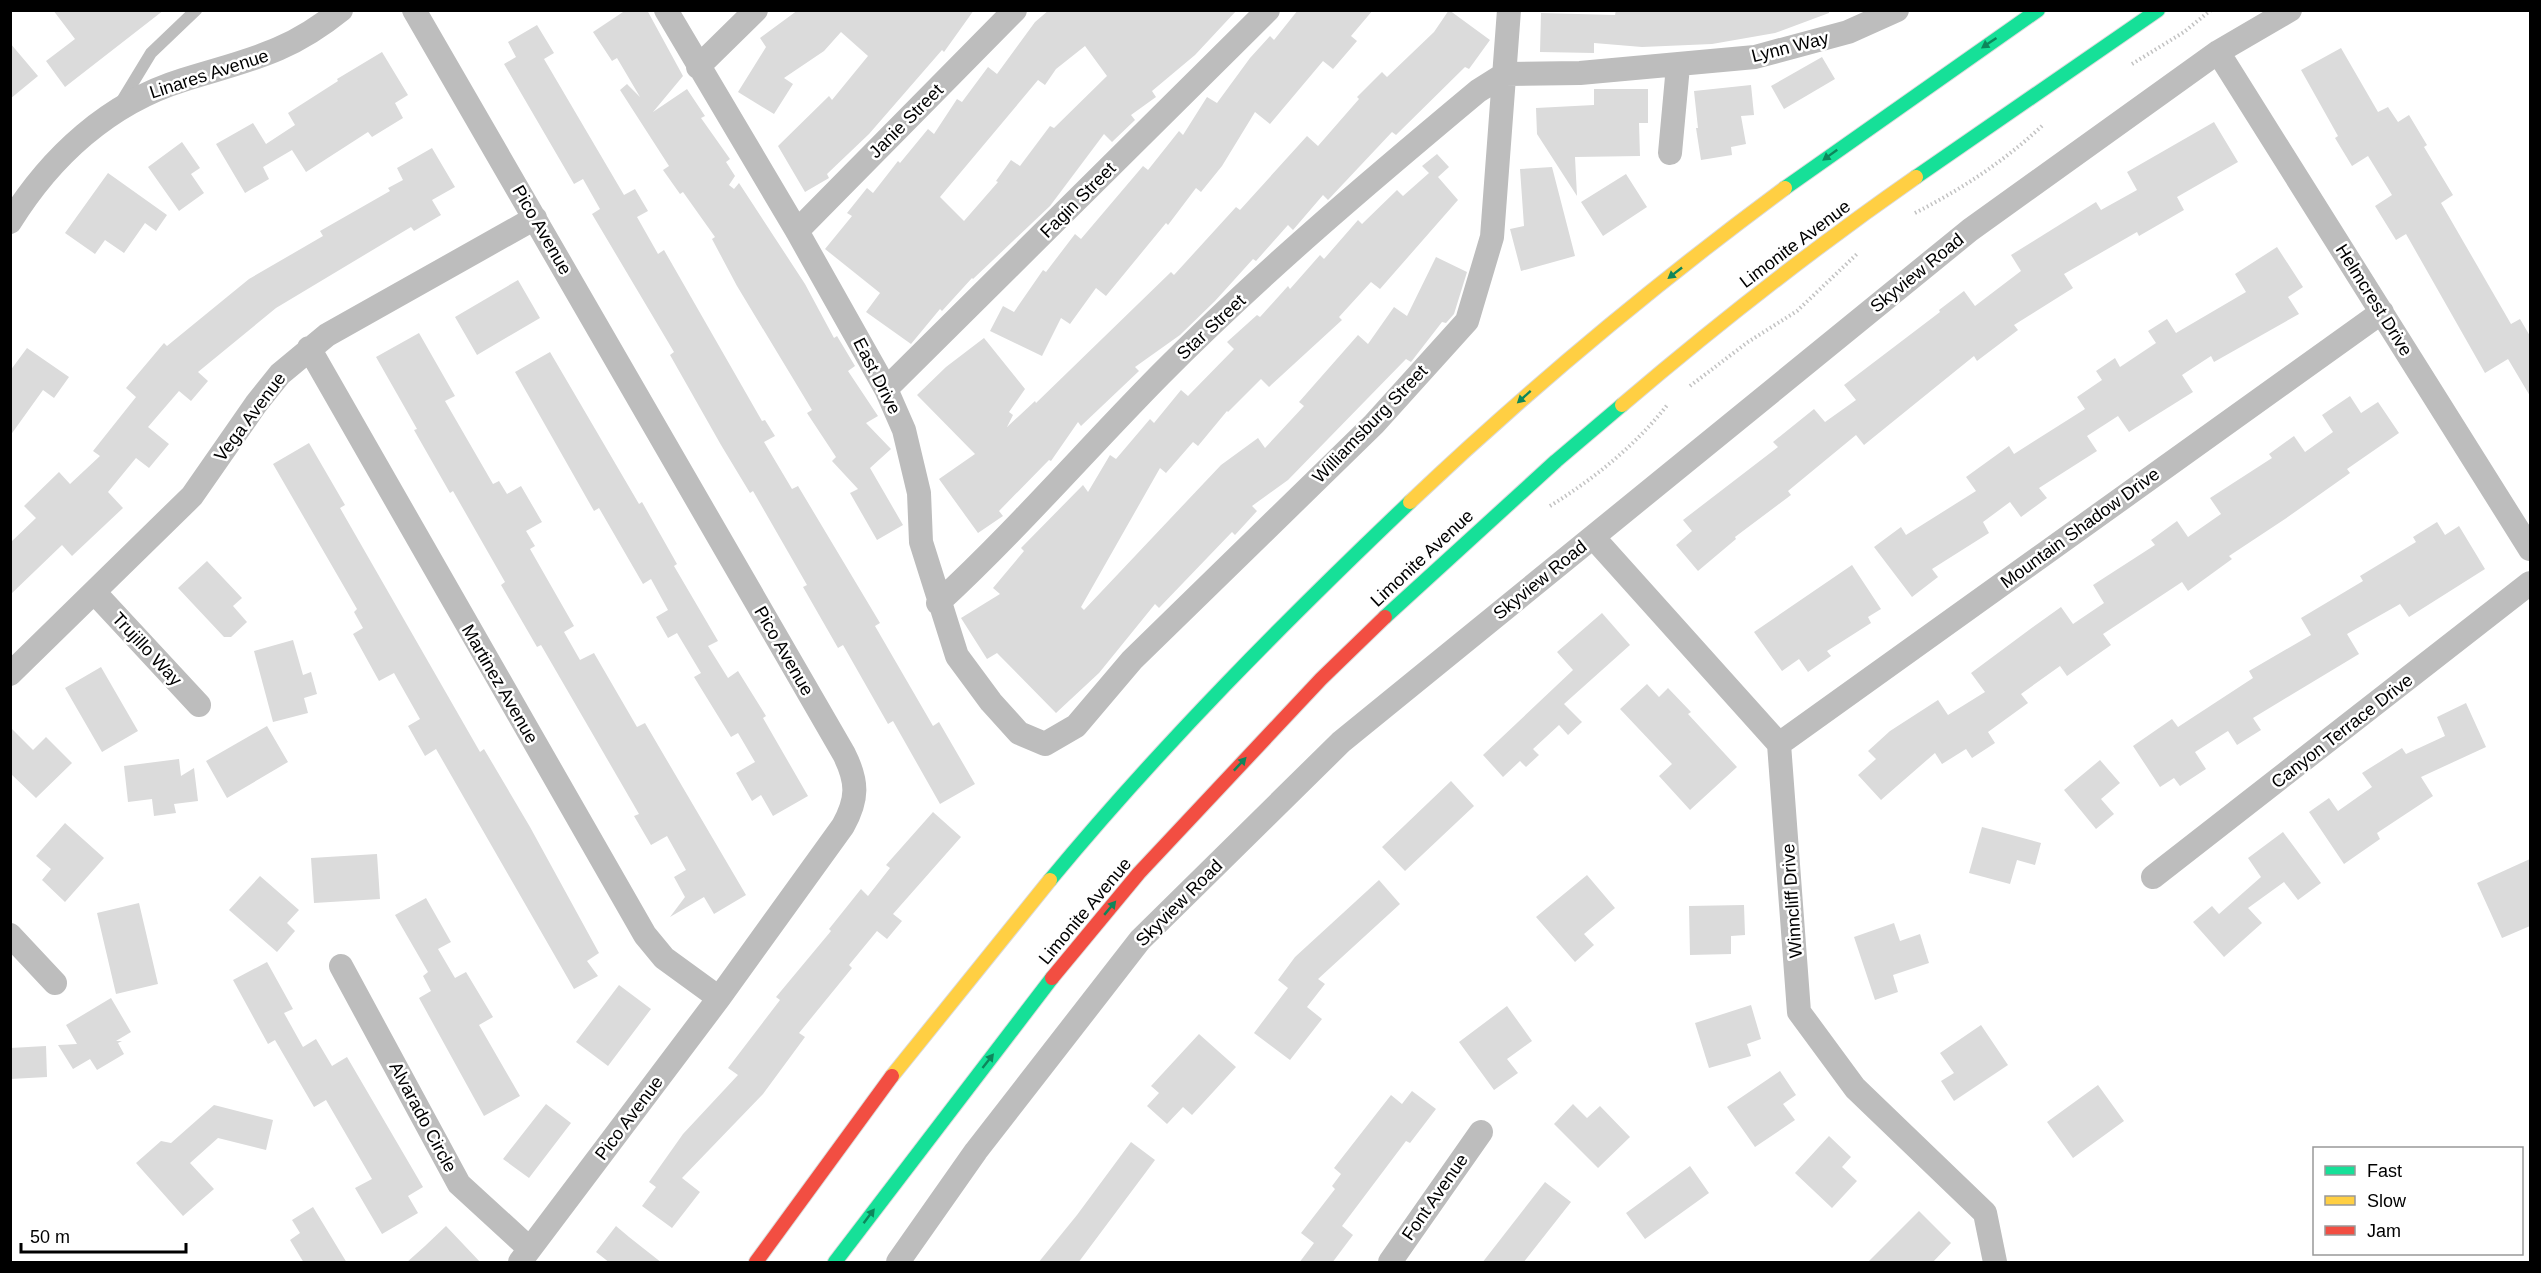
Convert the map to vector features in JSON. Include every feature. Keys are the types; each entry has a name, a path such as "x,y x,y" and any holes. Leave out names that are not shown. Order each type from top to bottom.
{"main road":[{"path":"756,1263 894,1071 1051,874 1198,711 1376,533 1527,395 1628,310 1768,200 1918,91 2038,10"},
{"name":"Limonite Avenue","path":"835,1263 1064,964 1139,873 1321,679 1436,568 1556,461 1687,350 1832,236 1983,129 2158,10"}],"street":[{"name":"Linares Avenue","path":"10,222 48,169 92,128 116,110 174,83 274,53 323,25 341,10"},
{"name":"Pico Avenue","path":"414,10 844,754 856,782 856,796 843,826 719,999 525,1256"},
{"name":"East Drive","path":"666,10 797,231 886,389 904,430 919,493 921,542 938,603 957,656 990,702 1019,733 1045,744"},
{"path":"698,67 756,10"},
{"name":"Janie Street","path":"797,231 1015,10"},
{"name":"Fagin Street","path":"886,389 1268,10"},
{"name":"Williamsburg Street","path":"1045,744 1076,726 1132,660 1374,424 1467,321 1492,237 1509,10"},
{"name":"Lynn Way","path":"1505,74 1580,73 1678,66 1755,57 1794,49 1848,32 1897,10"},
{"name":"Skyview Road","path":"898,1263 976,1151 1140,940 1341,742 1970,230 2218,52 2290,10"},
{"name":"Helmcrest Drive","path":"2218,52 2530,549"},
{"path":"1670,153 1678,66"},
{"name":"Star Street","path":"938,603 982,563 1160,375 1327,218 1478,91 1505,74"},
{"name":"Vega Avenue","path":"10,674 192,496 256,404 280,374 309,348 327,335 535,218"},
{"name":"Mountain Shadow Drive","path":"1779,744 2382,312"},
{"name":"Martinez Avenue","path":"309,348 645,935 664,958 719,999"},
{"path":"1593,537 1779,744"},
{"name":"Canyon Terrace Drive","path":"2153,877 2530,583"},
{"name":"Trujillo Way","path":"95,593 199,705"},
{"name":"Winncliff Drive","path":"1779,744 1799,1012 1855,1088 1985,1214 1995,1263"},
{"path":"10,935 55,982"},
{"name":"Alvarado Circle","path":"341,966 459,1184 525,1256"},
{"name":"Font Avenue","path":"1390,1263 1481,1132"}],"lane":[{"path":"116,110 151,53 196,10"}],"path":[{"path":"2123,69 2184,32 2211,10"},
{"path":"1914,213 1953,194 2022,146 2050,119"},
{"path":"1685,390 1748,342 1797,311 1861,250"},
{"path":"1544,509 1614,460 1646,432 1670,401"}],"building":[{"path":"53,10 164,10 65,87 46,61 75,39"},
{"path":"626,10 647,10 683,76 653,112 687,89 705,116 701,118 730,159 726,162 735,176 729,185 734,189 739,183 805,284 834,338 837,336 855,366 848,371 878,416 866,423 891,449 870,468 903,525 877,540 850,493 858,489 832,461 836,457 807,413 812,410 737,286 712,239 715,237 683,192 680,194 663,170 669,166 620,90 627,84 640,97 617,58 612,61 593,32"},
{"path":"798,10 974,10 944,52 942,50 869,134 827,174 829,178 805,192 778,146 829,96 832,100 868,56 841,32 824,51 784,78 793,84 774,114 738,92 766,47 760,38"},
{"path":"1049,10 1237,10 1195,55 1152,91 1156,97 1131,115 1135,120 1112,142 1104,134 1050,206 972,278 942,311 940,309 911,344 866,312 880,293 825,249 852,216 847,213 867,188 873,193 898,161 900,163 928,129 934,134 957,99 962,102 988,67 997,74 1035,22","holes":["1085,46 1107,76 1054,128 1050,126 1020,166 1011,160 996,181 998,182 964,221 940,197 1038,80 1045,85 1056,69"]},
{"path":"1298,10 1373,10 1351,36 1357,41 1333,69 1323,61 1270,124 1255,112 1222,166 1201,192 1196,188 1168,225 1166,223 1106,296 1096,288 1070,324 1061,318 1042,356 990,331 1003,306 1014,312 1043,270 1046,272 1075,234 1081,239 1143,166 1148,170 1179,131 1183,135 1207,97 1217,103 1250,58 1270,36 1274,40"},
{"path":"1449,10 1490,40 1469,69 1465,67 1396,135 1392,132 1328,200 1323,195 1293,230 1288,225 1256,261 1253,259 1180,335 1135,367 1139,371 1081,426 1078,422 1051,461 1049,460 999,511 1003,516 978,533 939,479 975,454 917,395 946,367 984,338 1025,389 1009,412 1013,415 1007,427 1035,401 1036,403 1171,272 1174,275 1236,207 1240,210 1307,136 1318,146 1359,99 1357,97 1382,72 1387,77 1434,32"},
{"path":"1616,10 1829,10 1829,13 1775,33 1712,44 1642,47 1594,43 1594,53 1540,52 1541,13 1615,15"},
{"path":"537,25 554,53 544,59 624,195 635,189 648,211 637,217 658,254 664,250 762,421 765,420 775,436 764,442 792,489 798,486 880,623 875,626 933,726 939,722 975,784 940,804 893,721 888,724 843,645 838,648 803,587 807,585 753,491 750,493 721,445 670,355 674,352 592,214 600,209 583,179 574,184 504,64 516,57 508,42"},
{"path":"10,43 38,76 10,99"},
{"path":"2341,48 2378,112 2388,107 2398,122 2409,115 2427,145 2424,147 2453,195 2441,203 2511,324 2520,319 2530,336 2530,396 2508,359 2485,373 2406,234 2396,240 2375,206 2392,195 2368,156 2352,166 2335,138 2338,136 2301,70"},
{"path":"382,52 408,95 395,103 403,118 372,137 368,132 306,172 292,150 263,167 269,179 245,193 216,144 253,123 266,144 295,125 288,113 338,81 337,79"},
{"path":"1822,57 1835,79 1784,109 1771,86"},
{"path":"1751,85 1754,115 1741,116 1746,144 1731,147 1732,155 1701,160 1694,91"},
{"path":"1594,89 1648,89 1648,123 1639,123 1640,156 1575,157 1577,196 1537,134 1536,108 1594,105"},
{"path":"2214,122 2238,162 2177,197 2184,210 2139,236 2137,232 2064,274 2073,288 2014,325 2018,330 1977,361 1974,356 1864,445 1856,435 1788,491 1791,495 1735,537 1736,539 1698,571 1676,545 1692,531 1683,520 1778,447 1773,442 1814,409 1825,422 1856,400 1844,385 1940,312 1939,310 1964,291 1975,306 2021,271 2011,255 2096,202 2101,210 2137,190 2127,172"},
{"path":"182,142 200,168 191,174 204,193 179,211 148,167"},
{"path":"432,148 455,187 432,200 441,215 414,231 411,227 276,308 198,372 208,381 191,401 179,391 148,427 169,444 149,468 136,458 108,492 123,508 72,556 62,545 10,595 10,543 36,518 24,506 59,472 70,484 100,456 93,451 136,397 126,388 164,343 167,346 249,279 323,236 320,231 390,191 388,188 403,180 397,168"},
{"path":"1437,154 1449,167 1438,177 1458,200 1380,289 1371,282 1339,317 1342,320 1269,387 1261,379 1227,411 1198,446 1193,442 1166,473 1160,468 1081,607 1084,610 1221,465 1258,438 1265,448 1304,406 1299,402 1358,335 1368,344 1394,307 1407,316 1436,257 1467,272 1454,314 1446,323 1442,322 1411,362 1406,359 1288,480 1252,506 1257,511 1235,535 1232,532 1159,608 1155,604 1099,673 1056,713 997,653 987,659 961,618 1000,594 993,588 1024,551 1021,548 1083,485 1088,492 1110,455 1116,459 1150,419 1154,423 1181,390 1188,396 1234,349 1227,342 1257,315 1260,317 1288,286 1290,289 1320,255 1324,259 1358,220 1362,224 1397,190 1403,196 1429,173 1422,166"},
{"path":"1552,167 1575,256 1521,271 1510,229 1524,226 1520,169"},
{"path":"108,173 167,215 156,231 145,223 124,253 105,240 95,254 65,233"},
{"path":"1626,174 1647,207 1603,236 1581,202"},
{"path":"2277,247 2303,287 2288,297 2299,314 2214,362 2211,356 2182,375 2193,392 2129,432 2118,416 2087,436 2097,451 2039,488 2047,498 2021,517 2010,502 1983,522 1989,533 1932,569 1938,577 1912,597 1874,547 1901,527 1906,535 1976,491 1966,477 2009,446 2014,454 2085,409 2077,397 2102,380 2096,371 2115,358 2120,367 2156,343 2148,331 2167,319 2176,333 2246,292 2235,274"},
{"path":"518,280 540,318 477,355 455,317"},
{"path":"419,333 455,396 445,401 493,484 499,481 507,494 521,486 542,522 526,531 535,546 530,549 574,626 564,632 580,660 594,653 637,727 645,723 746,895 714,914 704,897 670,917 685,897 674,877 686,870 667,836 651,845 634,816 639,814 541,645 537,647 501,585 505,582 453,491 450,493 376,357"},
{"path":"27,348 69,377 54,398 43,390 10,436 10,371"},
{"path":"550,352 639,504 642,502 677,564 674,566 718,641 708,646 728,678 738,671 766,716 763,718 808,796 773,816 761,795 752,801 736,773 755,762 738,733 731,737 694,677 701,673 677,633 668,638 656,617 668,610 651,579 643,584 599,508 594,511 515,372"},
{"path":"2350,396 2361,413 2378,402 2399,433 2347,469 2350,473 2229,556 2232,559 2188,591 2182,582 2103,634 2111,645 2067,676 2060,666 2021,694 2028,703 1988,732 1995,743 1972,758 1966,749 1942,764 1935,753 1881,800 1858,775 1876,759 1868,751 1890,731 1938,700 1948,715 1985,692 1971,673 2061,607 2073,624 2104,603 2093,585 2155,545 2151,540 2177,521 2188,537 2221,514 2210,498 2272,458 2269,454 2294,436 2305,452 2333,432 2322,415"},
{"path":"309,443 345,505 340,508 480,752 484,749 530,827 599,953 587,961 598,976 574,989 436,749 425,756 408,726 420,719 394,673 379,681 353,634 363,628 354,612 357,609 273,464"},
{"path":"2437,522 2445,535 2459,526 2485,569 2409,617 2400,604 2347,634 2359,654 2253,718 2261,730 2237,745 2228,731 2195,752 2206,769 2180,786 2174,778 2160,787 2133,746 2172,719 2178,727 2253,678 2249,671 2311,635 2301,618 2363,581 2360,576 2416,542 2413,537"},
{"path":"207,561 242,598 233,606 247,622 231,637 224,637 178,588"},
{"path":"1852,565 1881,609 1868,617 1871,623 1827,651 1831,656 1808,672 1799,659 1782,671 1754,632"},
{"path":"1602,613 1630,645 1564,704 1582,722 1568,735 1559,725 1533,749 1539,755 1526,767 1520,761 1503,777 1483,755 1573,670 1557,652"},
{"path":"293,640 303,675 311,672 317,694 304,698 308,713 273,722 254,651"},
{"path":"101,667 138,731 102,752 65,688"},
{"path":"1647,684 1659,697 1668,688 1691,712 1688,714 1737,767 1690,810 1659,776 1672,764 1620,709"},
{"path":"2466,703 2486,747 2421,777 2433,796 2377,833 2380,839 2344,864 2309,812 2329,798 2338,811 2372,787 2362,773 2402,748 2406,754 2445,736 2437,717"},
{"path":"267,726 288,762 227,798 206,761"},
{"path":"10,727 33,750 46,737 72,763 36,798 10,773"},
{"path":"179,759 181,776 194,768 198,801 174,804 176,813 154,816 152,799 128,802 124,766"},
{"path":"2100,760 2120,783 2101,799 2114,814 2096,829 2064,790"},
{"path":"1451,781 1474,806 1405,871 1382,847"},
{"path":"933,812 961,837 893,914 902,921 887,939 877,931 849,965 852,968 799,1033 805,1037 763,1094 682,1178 700,1192 672,1228 642,1206 656,1187 649,1182 683,1134 738,1075 728,1068 780,1000 776,997 831,931 829,929 861,889 868,896 890,868 886,865"},
{"path":"65,823 104,858 65,902 42,880 51,869 36,856"},
{"path":"1982,827 2041,843 2035,865 2017,860 2010,884 1969,873"},
{"path":"2283,832 2321,883 2298,900 2284,882 2248,908 2262,923 2224,957 2193,922 2212,906 2219,914 2261,877 2248,858"},
{"path":"377,854 380,899 314,903 311,858"},
{"path":"2530,859 2530,926 2502,938 2477,883"},
{"path":"1587,875 1615,908 1584,934 1594,945 1575,962 1536,917"},
{"path":"260,876 299,910 287,923 295,931 277,952 229,910"},
{"path":"1379,880 1400,904 1318,979 1325,984 1307,1007 1322,1019 1290,1060 1254,1033 1288,988 1278,980 1295,957"},
{"path":"426,898 451,942 438,949 455,978 466,972 493,1017 479,1025 520,1096 484,1116 419,998 431,991 423,976 428,972 395,915"},
{"path":"139,903 158,984 116,994 97,913"},
{"path":"1744,905 1745,935 1731,936 1731,954 1690,955 1689,906"},
{"path":"1894,923 1900,941 1920,934 1929,963 1893,975 1898,992 1875,1000 1854,937"},
{"path":"267,962 293,1009 284,1013 303,1047 316,1039 332,1066 347,1057 423,1187 408,1196 418,1213 382,1234 355,1188 372,1179 326,1100 314,1107 275,1040 268,1044 233,980"},
{"path":"619,985 651,1009 608,1066 576,1042"},
{"path":"111,998 131,1032 116,1041 122,1041 118,1043 124,1054 97,1070 90,1059 73,1069 58,1045 77,1044 66,1025"},
{"path":"1751,1005 1761,1039 1747,1044 1751,1056 1709,1068 1695,1023"},
{"path":"1507,1006 1532,1041 1507,1059 1518,1073 1494,1090 1459,1042"},
{"path":"1981,1025 2008,1065 1954,1101 1941,1081 1954,1073 1940,1053"},
{"path":"1199,1034 1236,1067 1192,1115 1183,1107 1167,1124 1147,1106 1159,1093 1151,1086"},
{"path":"46,1046 47,1077 10,1079 10,1048"},
{"path":"1780,1071 1796,1095 1783,1104 1795,1120 1755,1147 1727,1107"},
{"path":"2098,1085 2124,1121 2073,1158 2047,1122"},
{"path":"1412,1091 1436,1109 1410,1143 1406,1141 1342,1226 1353,1235 1332,1263 1299,1263 1314,1243 1301,1233 1335,1189 1332,1186 1341,1174 1334,1168 1391,1095 1402,1104"},
{"path":"546,1104 571,1123 529,1178 503,1159"},
{"path":"1573,1104 1587,1118 1600,1106 1630,1137 1598,1168 1554,1124"},
{"path":"214,1105 273,1120 266,1150 218,1138 190,1163 214,1189 183,1216 136,1163 161,1141 171,1143"},
{"path":"1829,1136 1851,1157 1842,1167 1857,1181 1832,1208 1795,1173"},
{"path":"1131,1142 1155,1160 1078,1263 1038,1263 1077,1215"},
{"path":"1690,1166 1709,1193 1645,1239 1626,1213"},
{"path":"1545,1182 1571,1202 1523,1263 1482,1263"},
{"path":"313,1207 347,1263 304,1263 290,1240 300,1233 292,1220"},
{"path":"1919,1211 1951,1243 1932,1263 1867,1263"},
{"path":"446,1226 481,1263 406,1263 425,1246"},
{"path":"616,1226 662,1263 610,1263 596,1252"}],"traffic: fast":[{"path":"1785,188 2038,10"},
{"path":"1916,177 2158,10"},
{"path":"1385,617 1556,461 1622,405"},
{"path":"1050,880 1179,733 1316,593 1410,502"},
{"path":"835,1262 1052,978"}],"traffic: slow":[{"path":"1622,405 1766,287 1916,177"},
{"path":"1410,502 1500,419 1593,339 1785,188"},
{"path":"892,1076 1050,880"}],"traffic: jam":[{"path":"1052,978 1139,873 1321,679 1385,617"},
{"path":"756,1262 892,1076"}]}
